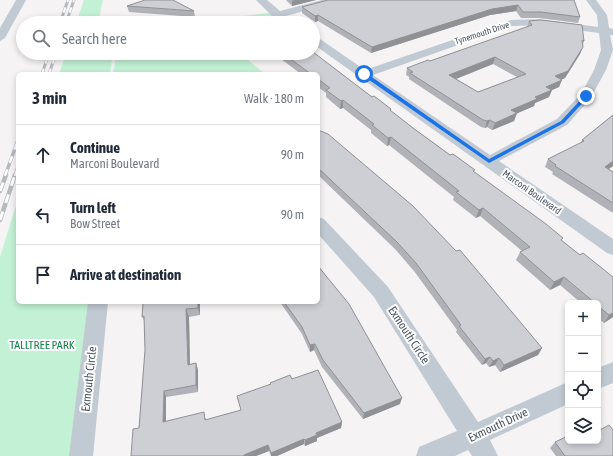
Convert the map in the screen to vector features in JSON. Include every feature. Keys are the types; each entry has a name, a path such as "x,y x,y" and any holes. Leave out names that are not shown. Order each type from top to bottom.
{"street":[{"path":"0,38 20,0"},
{"path":"261,0 277,15 333,0"},
{"path":"489,161 562,122 586,96 600,70 607,50 609,31 602,15 591,0"},
{"name":"Tynemouth Drive","path":"364,74 511,23 539,22 609,31"},
{"name":"Marconi Boulevard","path":"320,45 613,248"},
{"name":"Exmouth Circle","path":"320,225 381,292 486,456"},
{"name":"Exmouth Circle","path":"81,456 98,304"},
{"path":"601,378 613,372"},
{"name":"Exmouth Drive","path":"428,456 565,394"}],"green space":[{"path":"84,0 103,0 100,16 78,16"},
{"path":"269,13 273,16 244,16"},
{"path":"64,60 112,60 110,72 60,72"},
{"path":"115,60 248,60 263,72 113,72"},
{"name":"TALLTREE PARK","path":"16,205 16,304 91,304 70,456 0,456 0,257"}],"building":[{"path":"145,0 173,0 194,11 127,6"},
{"path":"328,0 574,0 580,17 541,12 523,12 518,5 492,9 372,47 320,16 315,16 302,7"},
{"path":"541,20 582,25 584,41 582,40 583,47 568,71 555,76 562,80 546,87 552,90 535,97 537,99 511,110 517,113 495,123 490,120 483,120 410,73 413,72 407,68 532,25 529,21","holes":["495,57 526,74 478,92 449,75"]},
{"path":"320,57 372,97 374,96 413,128 450,155 453,154 475,170 473,171 546,224 563,238 561,240 580,255 583,253 613,277 613,313 609,315 601,308 601,300 591,300 564,277 554,282 520,252 530,247 483,208 479,210 456,192 459,191 391,137 388,138 372,125 374,124 343,100 341,101 326,90 330,88 320,80 320,72 308,72 292,60 320,60"},
{"path":"613,115 613,161 605,167 613,172 613,203 555,166 556,165 548,159 584,141 582,140"},
{"path":"320,131 328,134 413,206 456,251 460,250 542,348 504,365 499,358 493,361 490,357 485,359 459,326 461,325 416,263 397,242 320,170"},
{"path":"320,268 349,304 402,398 364,413 323,360 315,344 310,345 302,327 285,304 320,304"},
{"path":"143,304 198,304 198,308 186,309 188,365 196,363 196,385 164,391 163,422 204,412 205,420 241,410 237,396 271,384 270,383 290,375 292,379 318,370 342,422 316,433 317,435 271,453 268,445 244,456 131,456 133,429 139,428 145,350 144,316 142,317"},
{"path":"609,425 613,430 613,456 565,456 555,442 565,437 565,444 601,444 601,429"}],"railway":[{"path":"62,16 68,0"},
{"path":"68,16 74,0"},
{"path":"43,72 47,60"},
{"path":"50,72 54,60"},
{"path":"5,176 16,146"},
{"path":"0,191 6,175"},
{"path":"0,220 15,175"}],"route":[{"path":"364,74 489,161 562,122 586,96"}]}
